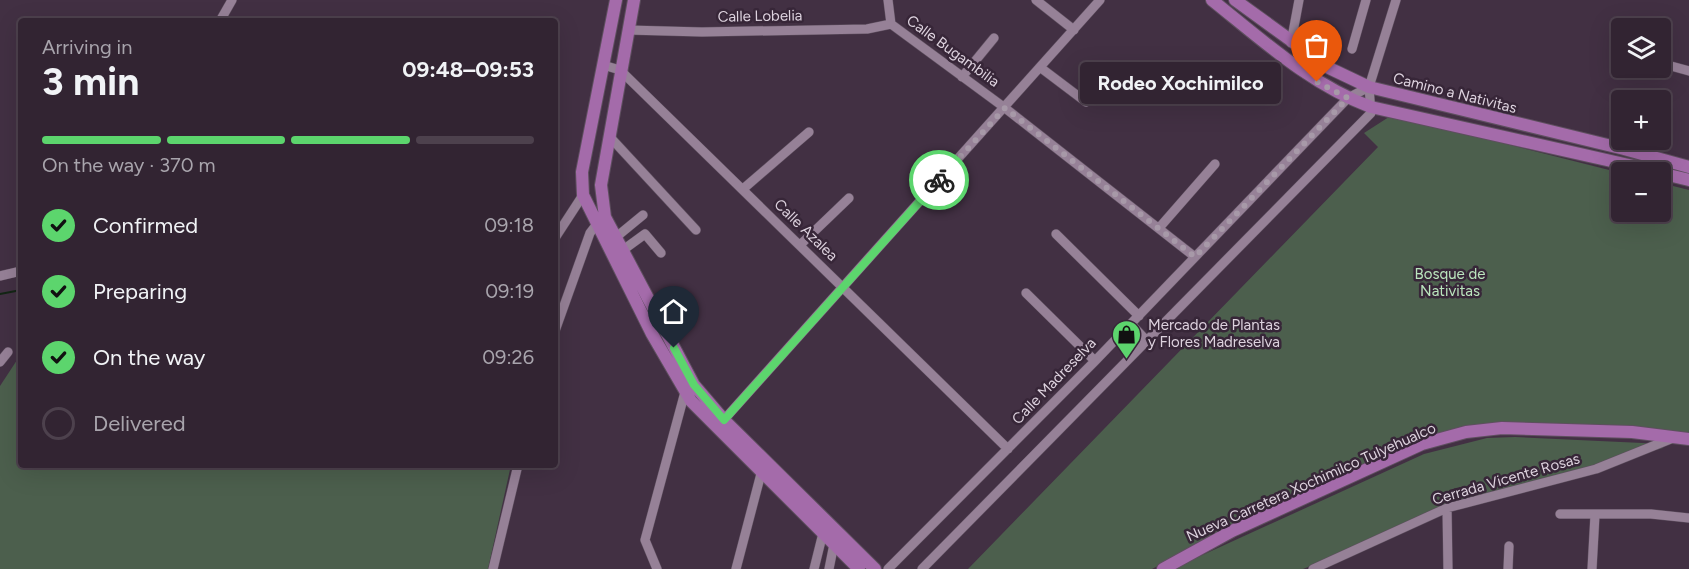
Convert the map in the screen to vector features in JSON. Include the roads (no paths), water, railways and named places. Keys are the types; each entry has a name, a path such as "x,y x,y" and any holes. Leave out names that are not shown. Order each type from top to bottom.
{"main road":[{"path":"616,0 582,172 583,195 623,250 694,385 720,424 857,568"},
{"path":"634,0 601,185 605,227 685,392 875,569"},
{"name":"Camino a Nativitas","path":"1212,0 1317,82 1348,98 1371,107 1612,162"},
{"name":"Camino a Nativitas","path":"1234,0 1329,68 1369,87 1689,167"},
{"name":"Camino a Nativitas","path":"1671,176 1689,180"},
{"name":"Nueva Carretera Xochimilco Tulyehualco","path":"1163,569 1232,531 1442,438 1466,432 1502,429 1632,432 1683,438"}],"street":[{"path":"222,18 232,0"},
{"path":"888,0 891,24"},
{"path":"1036,0 1074,30"},
{"path":"720,424 1100,0"},
{"path":"1291,43 1299,0"},
{"path":"1352,49 1366,0"},
{"path":"921,569 1371,113 1369,87 1396,0"},
{"name":"Calle Lobelia","path":"628,30 702,32 867,29 891,24"},
{"name":"Calle Bugambilia","path":"891,24 1005,108 1195,257"},
{"path":"962,77 994,38"},
{"name":"Calle Azalea","path":"603,65 620,70 1008,449"},
{"path":"1671,66 1689,70"},
{"path":"1041,68 1086,102"},
{"name":"Calle Madreselva","path":"888,569 1139,316 1348,98 1369,87"},
{"path":"743,189 809,132"},
{"path":"609,136 696,230"},
{"path":"1644,154 1645,150"},
{"path":"1159,228 1215,164"},
{"path":"558,233 583,195"},
{"path":"800,245 849,198"},
{"path":"558,325 605,227 644,215"},
{"path":"623,250 645,234 661,253"},
{"path":"1056,234 1139,316"},
{"path":"0,276 18,272"},
{"path":"1026,293 1095,361"},
{"path":"1131,324 1146,340"},
{"path":"0,362 8,352"},
{"path":"657,569 645,540 685,392"},
{"name":"Cerrada Vicente Rosas","path":"1313,569 1447,508 1596,469 1683,438"},
{"path":"493,569 517,468"},
{"path":"736,569 762,470"},
{"path":"1447,508 1448,569"},
{"path":"1560,514 1662,515 1689,518"},
{"path":"1592,569 1595,515"},
{"path":"814,569 823,533"},
{"path":"829,569 834,544"},
{"path":"1508,569 1509,546"}],"waterway":[{"path":"0,294 18,291"}],"place":[{"name":"Rodeo Xochimilco","path":"1317,82"},
{"name":"Mercado de Plantas y Flores Madreselva","path":"1127,360"}],"park label":[{"name":"Bosque de Nativitas","path":"1450,282"}]}
